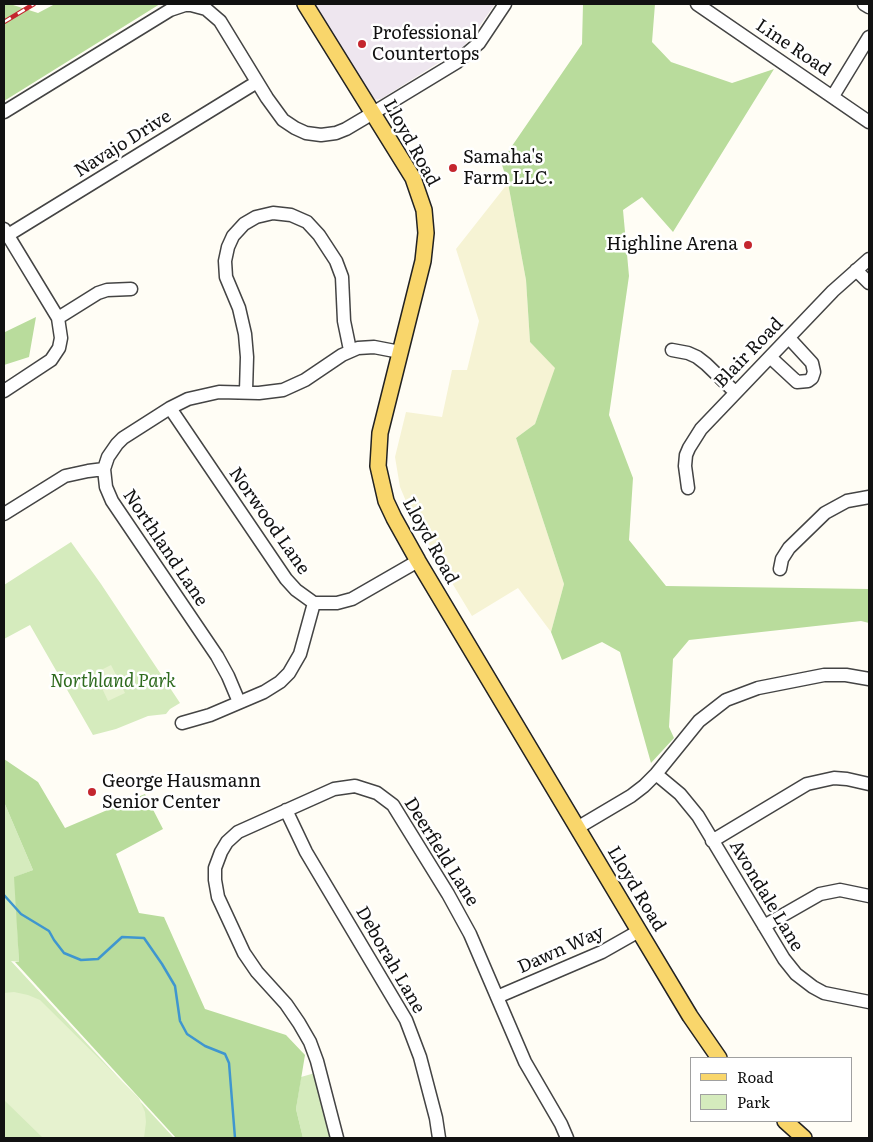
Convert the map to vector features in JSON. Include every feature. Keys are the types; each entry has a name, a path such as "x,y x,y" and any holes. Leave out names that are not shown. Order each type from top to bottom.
{"main road":[{"name":"Lloyd Road","path":"305,4 413,178 421,198 426,221 426,242 423,261 380,434 378,466 386,501 418,561 639,931 690,1016 718,1057"},
{"path":"786,1122 804,1138"}],"street":[{"path":"4,112 170,10 185,5 198,6 214,14 220,21 276,113 283,120 306,133 336,133 374,113 469,53 486,35 505,4"},
{"name":"Line Road","path":"696,4 869,122"},
{"path":"864,4 869,7"},
{"path":"833,96 869,37"},
{"name":"Navajo Drive","path":"6,232 257,82"},
{"path":"246,391 247,357 245,334 238,308 226,278 225,261 233,236 244,224 256,217 273,213 291,214 307,222 319,235 336,261 342,277 344,321 350,350"},
{"path":"4,391 46,364 56,353 61,338 58,318 6,232"},
{"name":"Blair Road","path":"688,488 685,466 689,448 700,429 833,291 869,259"},
{"path":"856,270 869,283"},
{"path":"58,318 107,290 131,289"},
{"path":"770,357 797,382 808,382 812,378 814,372 812,363 789,338"},
{"path":"4,514 66,476 104,469 108,457 117,444 170,408 188,399 205,394 246,391 271,392 292,387 350,350 374,347 400,352"},
{"path":"672,350 688,353 696,357 735,392"},
{"name":"Norwood Lane","path":"170,408 286,579 296,590 314,603"},
{"name":"Northland Lane","path":"104,469 106,487 112,501 216,656 228,676 239,702"},
{"path":"780,569 782,560 789,548 825,513 847,501 869,497"},
{"path":"182,724 210,715 272,688 289,673 300,654 314,603 337,603 352,599 418,561"},
{"path":"578,828 631,796 656,774 699,721 716,707 736,695 758,688 824,676 846,675 869,679"},
{"name":"Avondale Lane","path":"656,774 690,805 784,960 801,979 824,992 869,1002"},
{"path":"712,841 807,784 834,778 869,784"},
{"name":"Deerfield Lane","path":"337,1138 317,1060 310,1042 286,1004 256,972 244,953 216,889 215,868 218,857 227,842 247,826 334,789 345,787 368,789 389,801 398,811 461,915 525,1062 561,1124 567,1138"},
{"name":"Deborah Lane","path":"286,810 306,852 406,1020 420,1057 436,1118 439,1138"},
{"path":"764,926 820,894 840,890 869,896"},
{"name":"Dawn Way","path":"497,997 602,952 639,931"}],"shaded area":[{"path":"314,4 495,4 462,48 381,99 374,100"},
{"path":"508,183 526,280 530,342 556,368 535,424 516,438 564,584 551,632 518,588 472,616 414,520 400,487 395,457 406,412 442,417 452,370 467,370 479,321 456,249"}],"green space":[{"path":"4,4 10,4 38,13 55,4 160,4 4,101"},
{"path":"583,4 655,4 652,42 671,62 732,83 774,69 673,232 642,197 623,210 629,276 609,415 633,478 629,540 666,586 869,589 869,623 861,621 689,640 673,659 669,727 674,738 651,763 620,652 602,642 562,660 551,632 564,584 516,438 535,424 555,368 530,342 526,280 508,183 501,162 582,44"},
{"path":"36,317 29,357 4,365 4,331"},
{"name":"Northland Park","path":"71,542 180,703 166,714 148,716 116,729 93,735 30,625 4,639 4,585"},
{"path":"111,665 125,693 108,701 95,673"},
{"path":"4,759 38,782 65,828 145,794 163,829 116,854 139,913 164,917 205,1009 286,1035 305,1055 296,1109 303,1138 176,1138 15,962 19,962 14,877 33,870 4,802"},
{"path":"4,802 33,870 15,877 19,962 11,961 174,1138 4,1138"},
{"path":"14,992 40,1000 139,1098 145,1112 144,1138 43,1138 4,1100 4,993"},
{"path":"315,1073 332,1138 303,1138 296,1109 301,1077"}],"waterway":[{"path":"4,895 21,914 49,931 64,953 81,960 98,959 122,937 144,938 175,986 180,1021 187,1034 205,1046 225,1054 229,1063 235,1138"}],"railway":[{"path":"4,22 34,4"}],"place":[{"name":"Professional Countertops","path":"362,44"},
{"name":"Samaha's Farm LLC.","path":"453,168"},
{"name":"Highline Arena","path":"748,245"},
{"name":"George Hausmann Senior Center","path":"92,792"}]}
